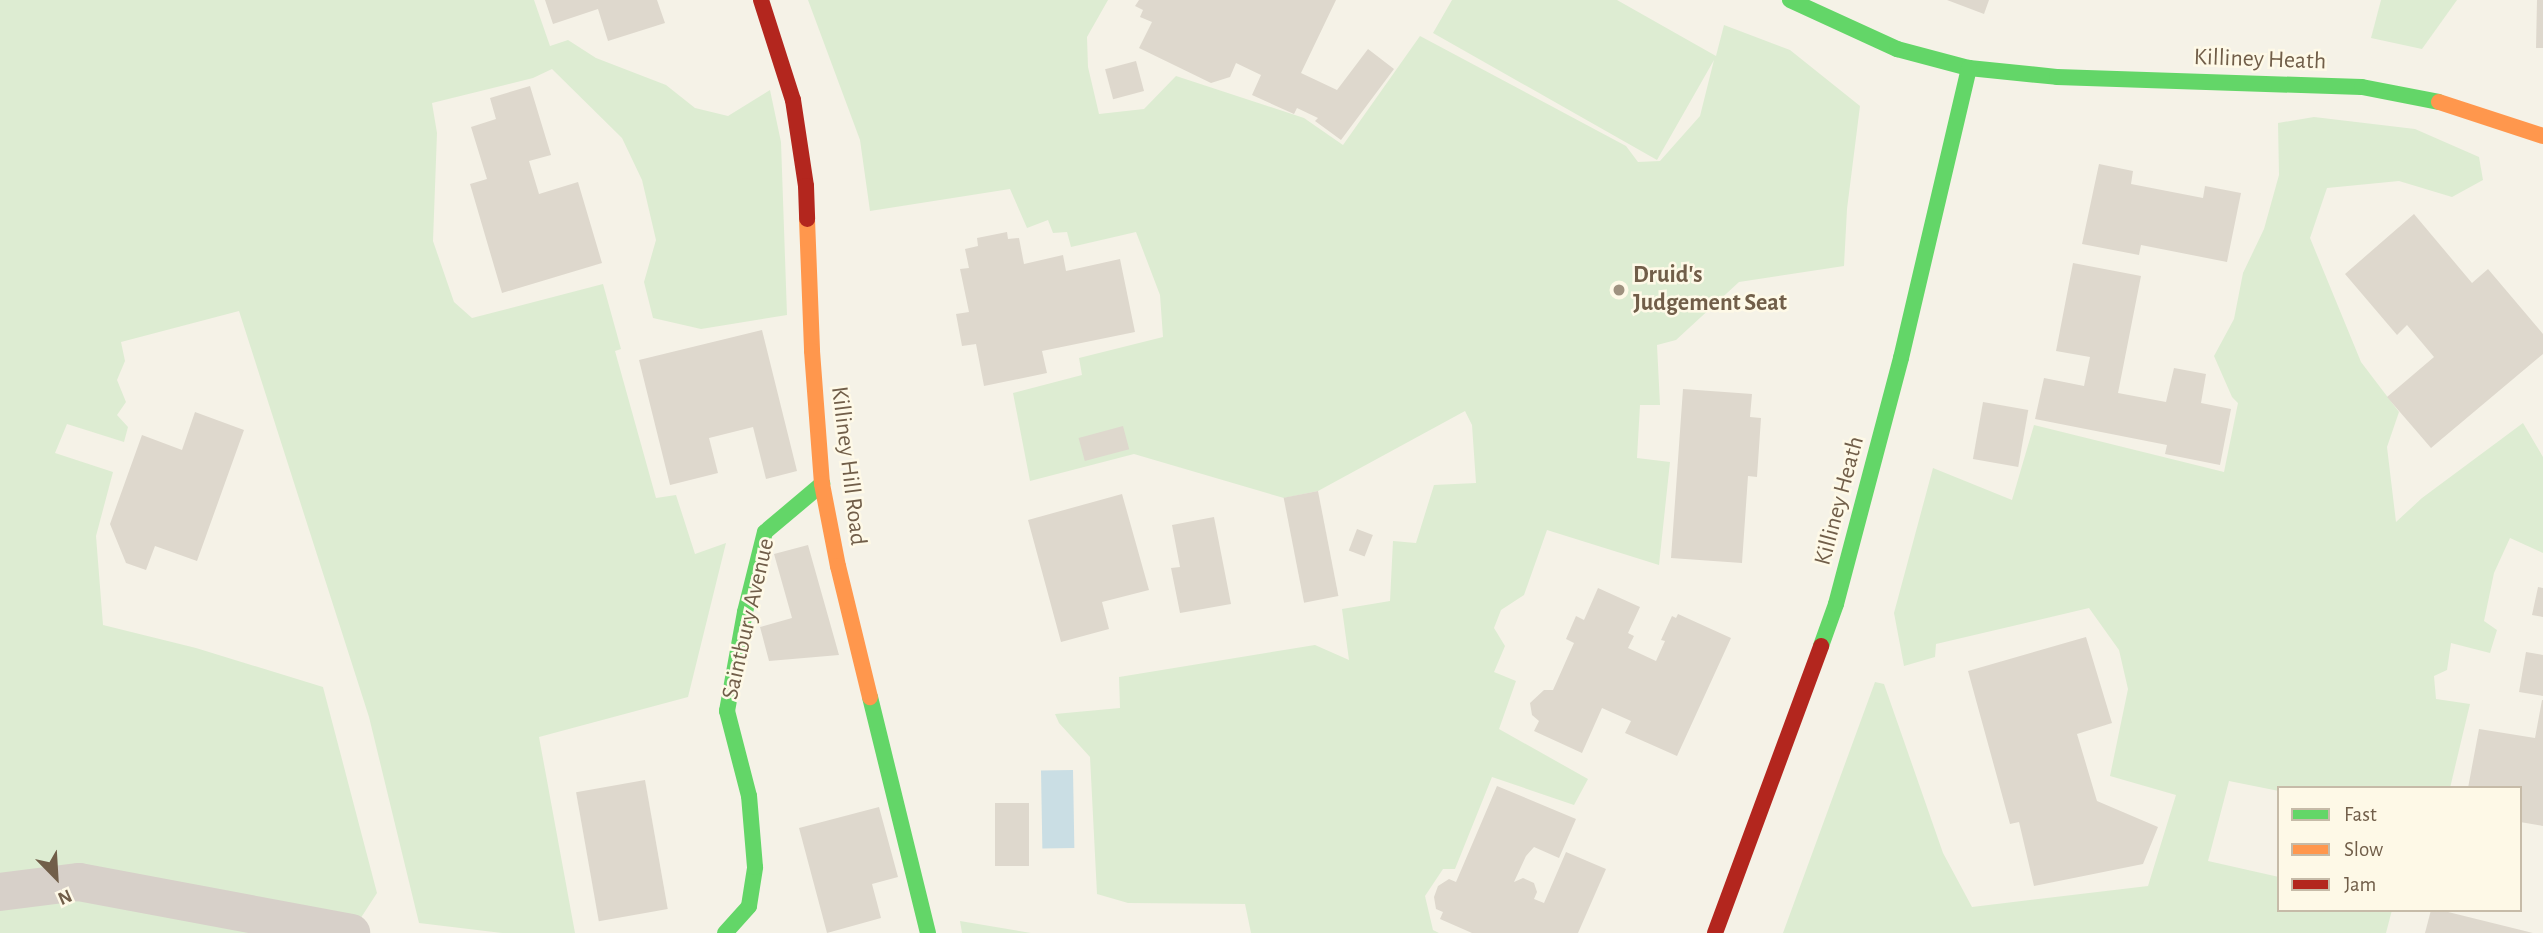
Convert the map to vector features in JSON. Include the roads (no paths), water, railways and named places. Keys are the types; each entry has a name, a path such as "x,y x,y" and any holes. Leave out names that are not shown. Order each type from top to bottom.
{"street":[{"name":"Killiney Hill Road","path":"761,0 793,100 806,186 812,351 822,484 841,579 928,933"},
{"name":"Killiney Heath","path":"1790,0 1897,49 1969,68 2057,77 2362,87 2455,105 2543,136"},
{"name":"Killiney Heath","path":"1715,933 1836,604 1901,358 1969,68"},
{"name":"Saintbury Avenue","path":"724,933 749,906 755,867 749,796 727,711 745,612 765,532 822,484"},
{"path":"0,892 79,882 351,933"}],"place":[{"name":"Druid's Judgement Seat","path":"1619,290"}]}
